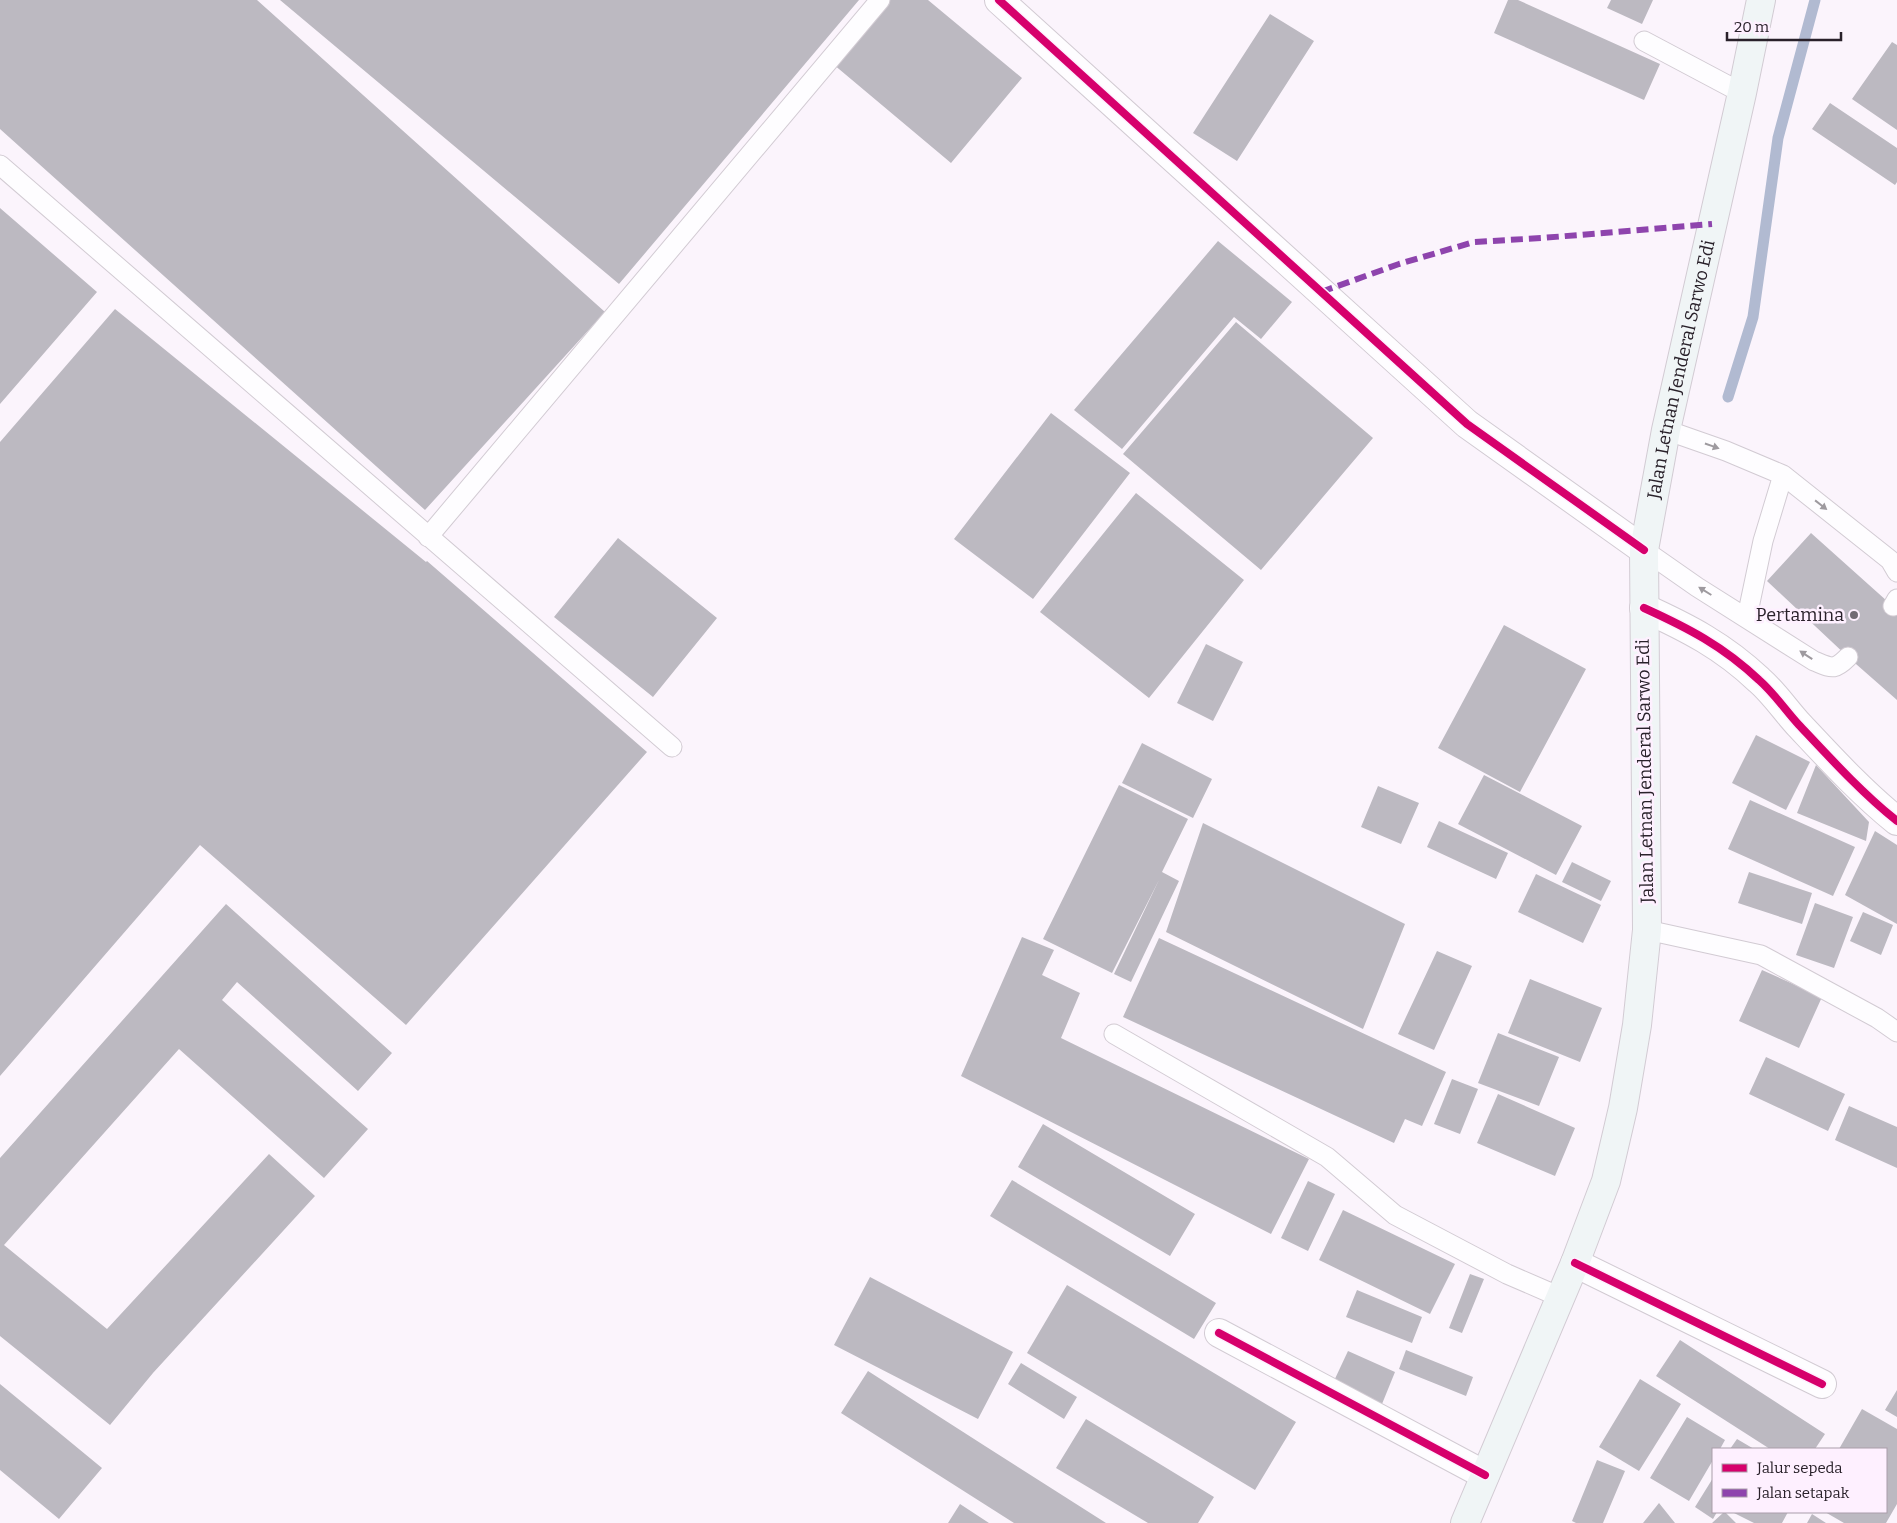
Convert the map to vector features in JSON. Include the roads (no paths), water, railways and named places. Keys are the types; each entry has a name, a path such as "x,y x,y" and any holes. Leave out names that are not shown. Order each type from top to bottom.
{"main road":[{"name":"Jalan Letnan Jenderal Sarwo Edi","path":"1465,1523 1575,1262 1606,1181 1623,1108 1637,1025 1647,930 1644,550 1666,430 1742,93 1761,0"}],"street":[{"path":"999,0 1467,424 1644,550"},
{"path":"1644,608 1688,628 1726,652 1761,681 1799,725 1878,806 1897,821"},
{"path":"1575,1262 1822,1384"},
{"path":"1219,1333 1485,1475"}],"lane":[{"path":"428,537 880,0"},
{"path":"1644,41 1742,93"},
{"path":"0,165 672,747"},
{"path":"1666,430 1726,451 1783,475 1890,560 1897,572"},
{"path":"1746,617 1763,541 1783,475"},
{"path":"1644,550 1814,661 1830,667 1839,666 1848,657"},
{"path":"1647,930 1761,955 1877,1018 1897,1032"},
{"path":"1114,1034 1327,1157 1395,1215 1507,1274 1560,1297"}],"waterway":[{"path":"1728,397 1753,317 1778,138 1815,0"}],"place":[{"name":"Pertamina","path":"1854,615"}]}
